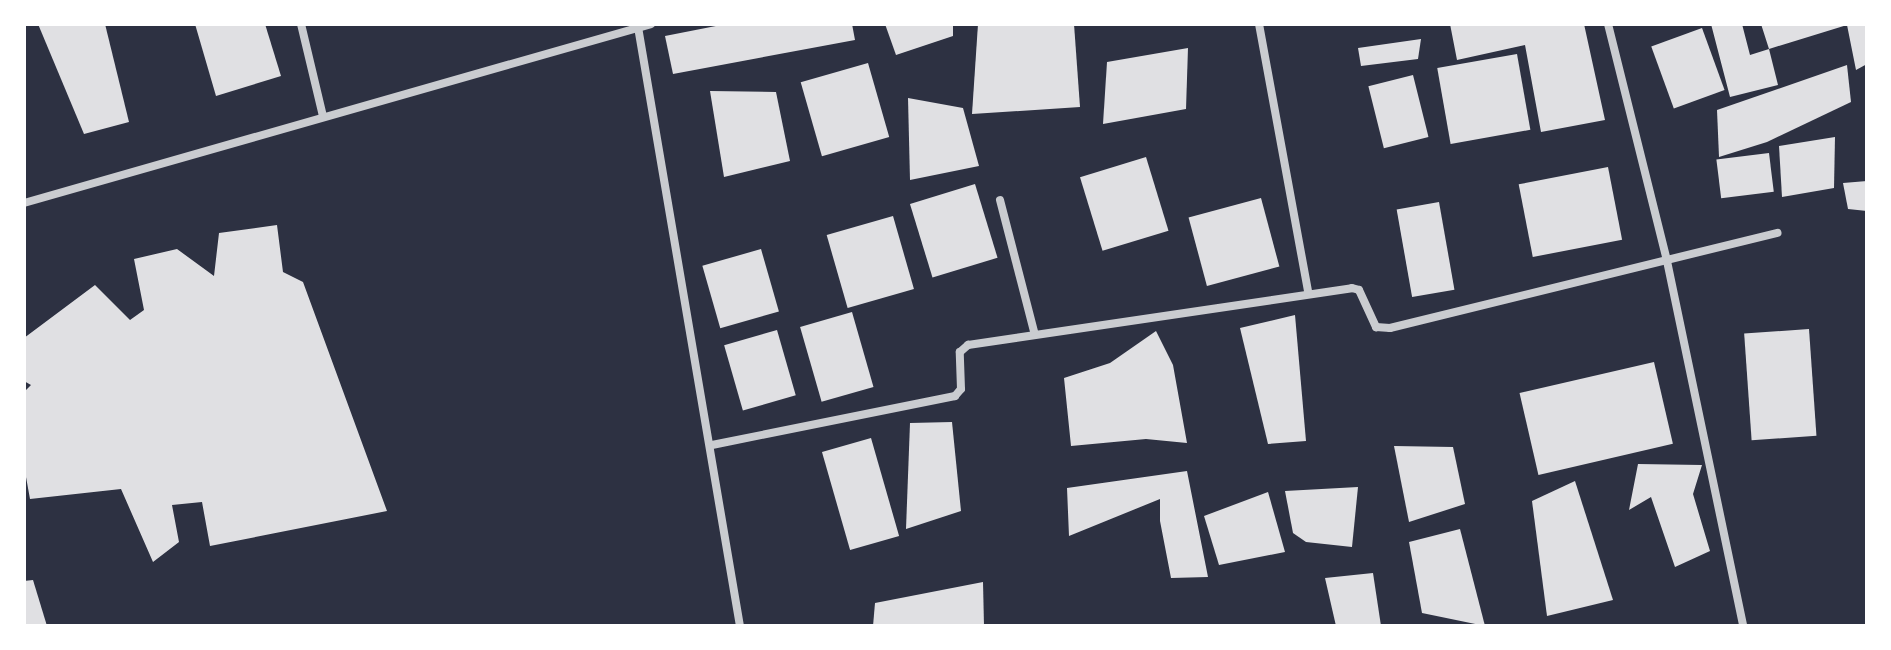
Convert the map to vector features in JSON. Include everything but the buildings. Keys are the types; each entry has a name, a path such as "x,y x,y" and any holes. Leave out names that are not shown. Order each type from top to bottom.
{"street":[{"path":"301,24 323,116"},
{"path":"24,203 651,24"},
{"path":"1259,24 1308,292"},
{"path":"1608,24 1667,261 1743,626"},
{"path":"638,27 712,445 740,626"},
{"path":"1000,200 1035,335"},
{"path":"712,445 955,396 961,389 960,352 965,346 1308,292 1359,290 1376,327 1390,328 1778,233"}]}
